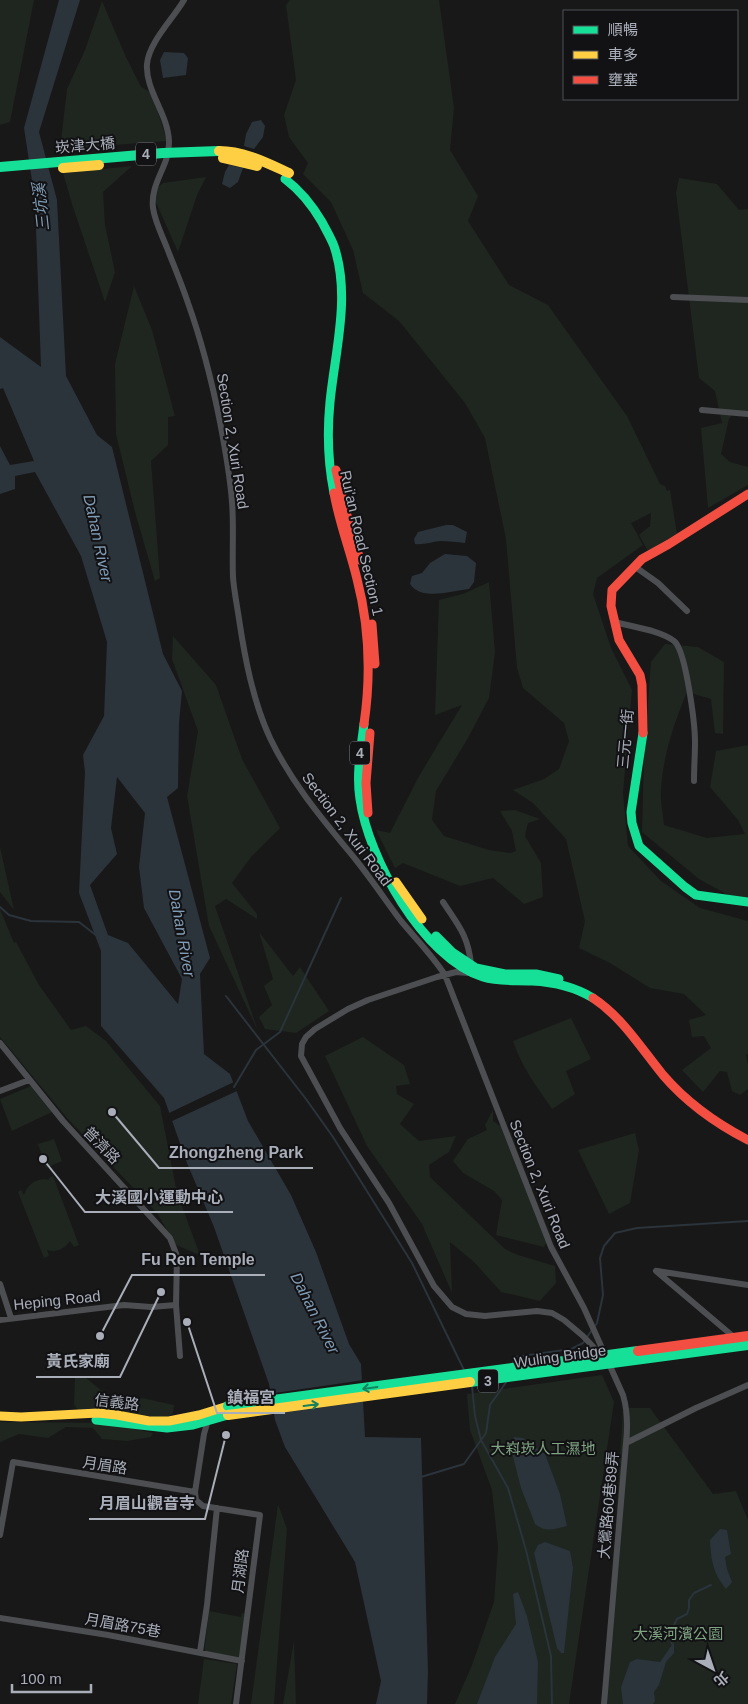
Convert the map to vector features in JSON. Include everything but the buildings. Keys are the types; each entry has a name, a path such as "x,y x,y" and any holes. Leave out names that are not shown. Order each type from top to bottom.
{"main road":[{"name":"崁津大橋","path":"0,168 163,153 222,151 258,159 287,176"},
{"name":"崁津大橋","path":"0,175 193,157 226,158 254,164 287,176"},
{"name":"Rui'an Road Section 1","path":"287,176 314,198 322,210 336,237 342,259 346,324 336,406 334,443 336,468 344,505 364,576 371,612 375,650 374,690 366,773 366,799 373,832 386,866 413,920 442,952 469,969 490,979 563,986 594,998 615,1017 670,1084 691,1104 726,1129 748,1140"},
{"name":"三元一街","path":"748,494 642,559 612,590 611,606 619,640 640,675 642,684 644,726 631,812 632,823 639,846 696,895 748,902"},
{"name":"Rui'an Road Section 1","path":"469,969 476,968 505,974 536,974 568,981 600,994 623,1015 676,1080 695,1100 716,1116 748,1132"},
{"name":"Wuling Bridge","path":"228,1410 347,1391 748,1336"},
{"name":"Wuling Bridge","path":"228,1410 748,1345"},
{"name":"信義路","path":"0,1420 105,1420 145,1427 176,1428 228,1410"},
{"name":"信義路","path":"0,1416 26,1418 82,1413 112,1414 162,1422 209,1417"}],"street":[{"name":"Section 2, Xuri Road","path":"184,0 156,41 147,64 148,76 163,114 169,142 167,160 155,183 153,206 158,227 199,336 208,366 220,424 232,498 234,580 246,665 269,736 294,782 311,806 359,864 413,920 431,955 445,975 551,1247 590,1322 623,1395 628,1424 626,1443"},
{"path":"673,298 748,300"},
{"path":"702,410 748,414"},
{"path":"634,566 658,583 686,611"},
{"path":"615,622 665,635 676,642 680,649 685,666 695,741 694,781"},
{"path":"443,902 464,934 469,946 469,969 368,1000 348,1009 315,1029 306,1037 302,1044 301,1056 340,1128 389,1203 434,1286 452,1306 466,1314 485,1316 537,1311 552,1313 564,1320 583,1336 607,1361"},
{"name":"普濟路","path":"0,1043 63,1121 170,1238 177,1256 176,1305 180,1356"},
{"path":"0,1091 29,1080"},
{"path":"748,1285 656,1271 748,1349"},
{"path":"0,1284 12,1318"},
{"name":"Heping Road","path":"0,1320 124,1305 151,1307 176,1305"},
{"name":"大鶯路60巷89弄","path":"604,1704 626,1443 696,1408 748,1385"},
{"path":"195,1492 209,1417"},
{"name":"月眉路","path":"0,1535 13,1462 195,1492"},
{"name":"月湖路","path":"195,1492 196,1500 203,1506 260,1515 236,1704"},
{"path":"200,1652 217,1508"},
{"name":"月眉路75巷","path":"0,1618 108,1635 242,1661"}],"green space":[{"path":"0,0 34,0 10,122 0,125"},
{"path":"290,0 439,0 454,108 450,150 478,196 468,221 509,285 548,305 627,416 660,484 665,486 667,491 670,490 677,534 648,551 639,535 650,526 651,513 631,523 643,545 597,578 593,594 611,648 632,690 623,793 628,846 661,881 700,908 748,921 748,1053 746,1055 748,1089 740,1095 732,1091 727,1072 720,1071 703,1092 682,1070 711,1048 704,1036 692,1037 689,1020 706,1015 684,994 650,988 610,963 579,948 585,921 566,839 533,803 513,790 544,779 559,769 569,741 564,723 523,688 517,668 506,539 485,438 465,403 399,321 363,293 353,250 331,202 303,174 308,163 289,137 284,115 296,80 286,5"},
{"path":"102,1 141,87 152,93 167,141 60,149 67,89 85,50"},
{"path":"132,166 103,192 105,225 115,272 105,302 63,173"},
{"path":"206,177 197,195 178,252 154,198 156,189 163,183"},
{"path":"679,178 717,184 739,210 748,209 748,413 734,412 729,419 721,454 730,462 748,467 748,485 708,508 701,428 722,423 715,391 699,378 676,193"},
{"path":"134,286 152,330 175,416 168,417 168,445 151,461 160,578 155,581 135,512 116,434 115,364"},
{"path":"489,582 495,652 489,698 468,738 436,791 432,820 444,836 489,850 510,853 516,851 512,831 500,811 515,810 540,819 528,823 525,836 541,863 543,897 524,904 493,878 460,886 403,863 395,868 376,830 390,833 419,776 462,705 435,715 439,600 463,594"},
{"path":"173,636 216,685 242,759 280,828 251,857 232,883 257,914 257,919 226,899 215,906 258,1031 209,926 187,796 198,731 172,659"},
{"path":"665,644 698,647 724,662 723,734 715,733 711,699 687,692 678,716 670,740 662,777 661,798 664,825 707,838 745,834 738,820 710,787 716,751 748,745 748,906 699,879 642,832 644,756 651,662"},
{"path":"0,847 14,910 0,892"},
{"path":"0,909 14,943 16,942 39,985 71,1030 86,1026 106,1041 160,1106 177,1193 200,1255 176,1245 157,1213 67,1118 0,1037"},
{"path":"259,932 293,976 300,967 329,1011 296,1033 265,1029 259,1017 272,1005 264,986 273,979"},
{"path":"571,1018 591,1059 566,1071 575,1094 552,1109 525,1068 513,1041"},
{"path":"363,1037 404,1065 410,1084 396,1086 397,1094 414,1104 400,1124 419,1141 456,1136 449,1152 429,1165 430,1177 505,1249 555,1266 556,1283 540,1301 501,1292 474,1262 450,1242 452,1293 422,1224 367,1146 325,1056"},
{"path":"31,1086 52,1112 12,1131 0,1099"},
{"path":"493,1110 493,1121 511,1133 531,1191 551,1236 544,1247 496,1235 502,1200 494,1191 463,1173 453,1161 468,1139 487,1130 485,1125"},
{"path":"635,1133 639,1150 630,1203 609,1214 578,1150"},
{"path":"54,1139 62,1161 46,1168 38,1144"},
{"path":"53,1176 79,1245 74,1247 70,1241 60,1250 47,1250 49,1256 44,1258 18,1192 21,1190 24,1195 34,1182 45,1179 49,1180"},
{"name":"大嵙崁人工濕地","path":"602,1375 614,1402 569,1704 455,1704 472,1665 494,1602 498,1547 492,1490 470,1430 467,1394"},
{"path":"75,1377 85,1377 113,1400 129,1402 142,1398 174,1405 173,1413 168,1418 78,1410 74,1405"},
{"name":"大溪河濱公園","path":"623,1408 650,1408 713,1494 736,1491 748,1520 748,1704 601,1704 611,1606"},
{"path":"0,1422 107,1423 153,1433 151,1437 127,1441 102,1439 93,1428 66,1427 48,1438 19,1434 0,1442"},
{"path":"278,1504 287,1529 274,1704 251,1704"},
{"path":"209,1611 241,1617 242,1613 247,1614 241,1660 204,1654"},
{"path":"294,1641 296,1704 283,1704"},
{"path":"204,1659 237,1664 231,1704 198,1704"}],"water":[{"path":"59,0 80,0 39,132 57,200 66,376 97,435 112,447 163,654 182,691 179,723 178,788 167,797 210,958 200,974 204,1054 230,1074 248,1121 291,1195 316,1252 349,1344 361,1364 365,1437 421,1438 428,1671 427,1704 376,1704 381,1681 355,1562 285,1447 275,1420 269,1384 214,1227 187,1163 164,1098 101,1026 101,951 79,893 85,772 83,755 104,716 107,642 81,556 35,472 15,476 15,489 0,494 0,446 10,465 34,461 3,388 0,389 0,337 41,367 35,200 24,128","holes":["117,777 145,813 139,867 144,908 182,979 178,1004 128,943 108,935 90,885 117,854 111,828"]},
{"path":"164,52 184,53 188,58 186,75 163,78 160,60"},
{"path":"261,120 265,126 263,137 254,149 244,146 246,134 252,122"},
{"path":"229,165 243,168 238,182 230,188 222,184"},
{"path":"453,525 467,532 465,543 440,541 415,544 414,539 418,532"},
{"path":"445,554 467,556 476,563 474,582 469,589 429,594 415,589 410,584 412,576 422,573 430,563"},
{"path":"514,1437 523,1438 545,1454 560,1494 567,1526 543,1529 535,1524 521,1488 511,1449"},
{"path":"720,1529 727,1530 731,1554 725,1557 732,1582 726,1589 715,1572 711,1554 710,1540"},
{"path":"545,1542 570,1551 573,1568 564,1653 561,1653 557,1648 534,1553 538,1545"},
{"path":"518,1592 527,1616 538,1662 537,1704 477,1704 495,1657 516,1624 513,1594"},
{"path":"674,1642 674,1653 666,1662 659,1685 654,1692 655,1701 653,1704 623,1704 621,1687 630,1662 637,1659 660,1662"}],"pier":[{"path":"236,1081 239,1090 170,1122 167,1114"},
{"path":"364,1380 365,1400 271,1412 268,1394"}],"waterway":[{"path":"234,1087 256,1050 280,1032 341,898"},
{"path":"0,907 9,915 31,921 79,922 97,936"},
{"path":"226,996 333,1137 412,1263 464,1370"},
{"path":"595,1326 603,1295 600,1258 604,1246 615,1233 637,1228 748,1221"},
{"path":"512,1365 515,1357 571,1349 583,1343 592,1330"},
{"path":"421,1477 464,1464 486,1433 490,1405 507,1381"},
{"path":"472,1386 475,1416 481,1440 508,1488 526,1550 551,1656 552,1704"},
{"path":"672,1644 669,1634 677,1619 687,1614 689,1600 694,1593 711,1585"}],"traffic: fast":[{"path":"0,167 163,153 219,151"},
{"path":"285,179 301,193 322,222 333,243 339,265 342,304 329,425 329,459 334,493"},
{"path":"364,724 359,762 359,780 360,799 365,823 374,849 387,876 402,903 420,928 440,949 461,966 483,977 556,984 579,991 593,998"},
{"path":"643,733 631,812 632,823 639,846 696,895 748,902"},
{"path":"436,936 452,952 476,968 505,974 536,974 559,979"},
{"path":"470,1382 748,1345"},
{"path":"228,1406 638,1351"},
{"path":"96,1420 167,1428 193,1425 228,1415"}],"traffic: slow":[{"path":"219,151 246,155 289,173"},
{"path":"223,158 257,166"},
{"path":"63,168 99,165"},
{"path":"396,882 422,919"},
{"path":"228,1415 470,1382"},
{"path":"0,1416 21,1417 98,1413 149,1421 169,1421 199,1415 228,1406"}],"traffic: jam":[{"path":"336,470 360,560"},
{"path":"334,493 357,579 364,614 368,651 368,688 364,724"},
{"path":"643,733 640,675 619,640 611,606 612,590 642,559 748,494"},
{"path":"372,624 375,664"},
{"path":"368,813 366,783 370,733"},
{"path":"593,998 613,1014 682,1095 724,1127 748,1140"},
{"path":"638,1351 748,1336"}],"place":[{"name":"Zhongzheng Park","path":"112,1112"},
{"name":"大溪國小運動中心","path":"43,1159"},
{"name":"黃氏家廟","path":"161,1292"},
{"name":"鎮福宮","path":"187,1322"},
{"name":"Fu Ren Temple","path":"100,1336"},
{"name":"月眉山觀音寺","path":"226,1435"}],"water label":[{"name":"三坑溪","path":"41,207"},
{"name":"Dahan River","path":"98,538"},
{"name":"Dahan River","path":"182,933"},
{"name":"Dahan River","path":"315,1313"}]}
